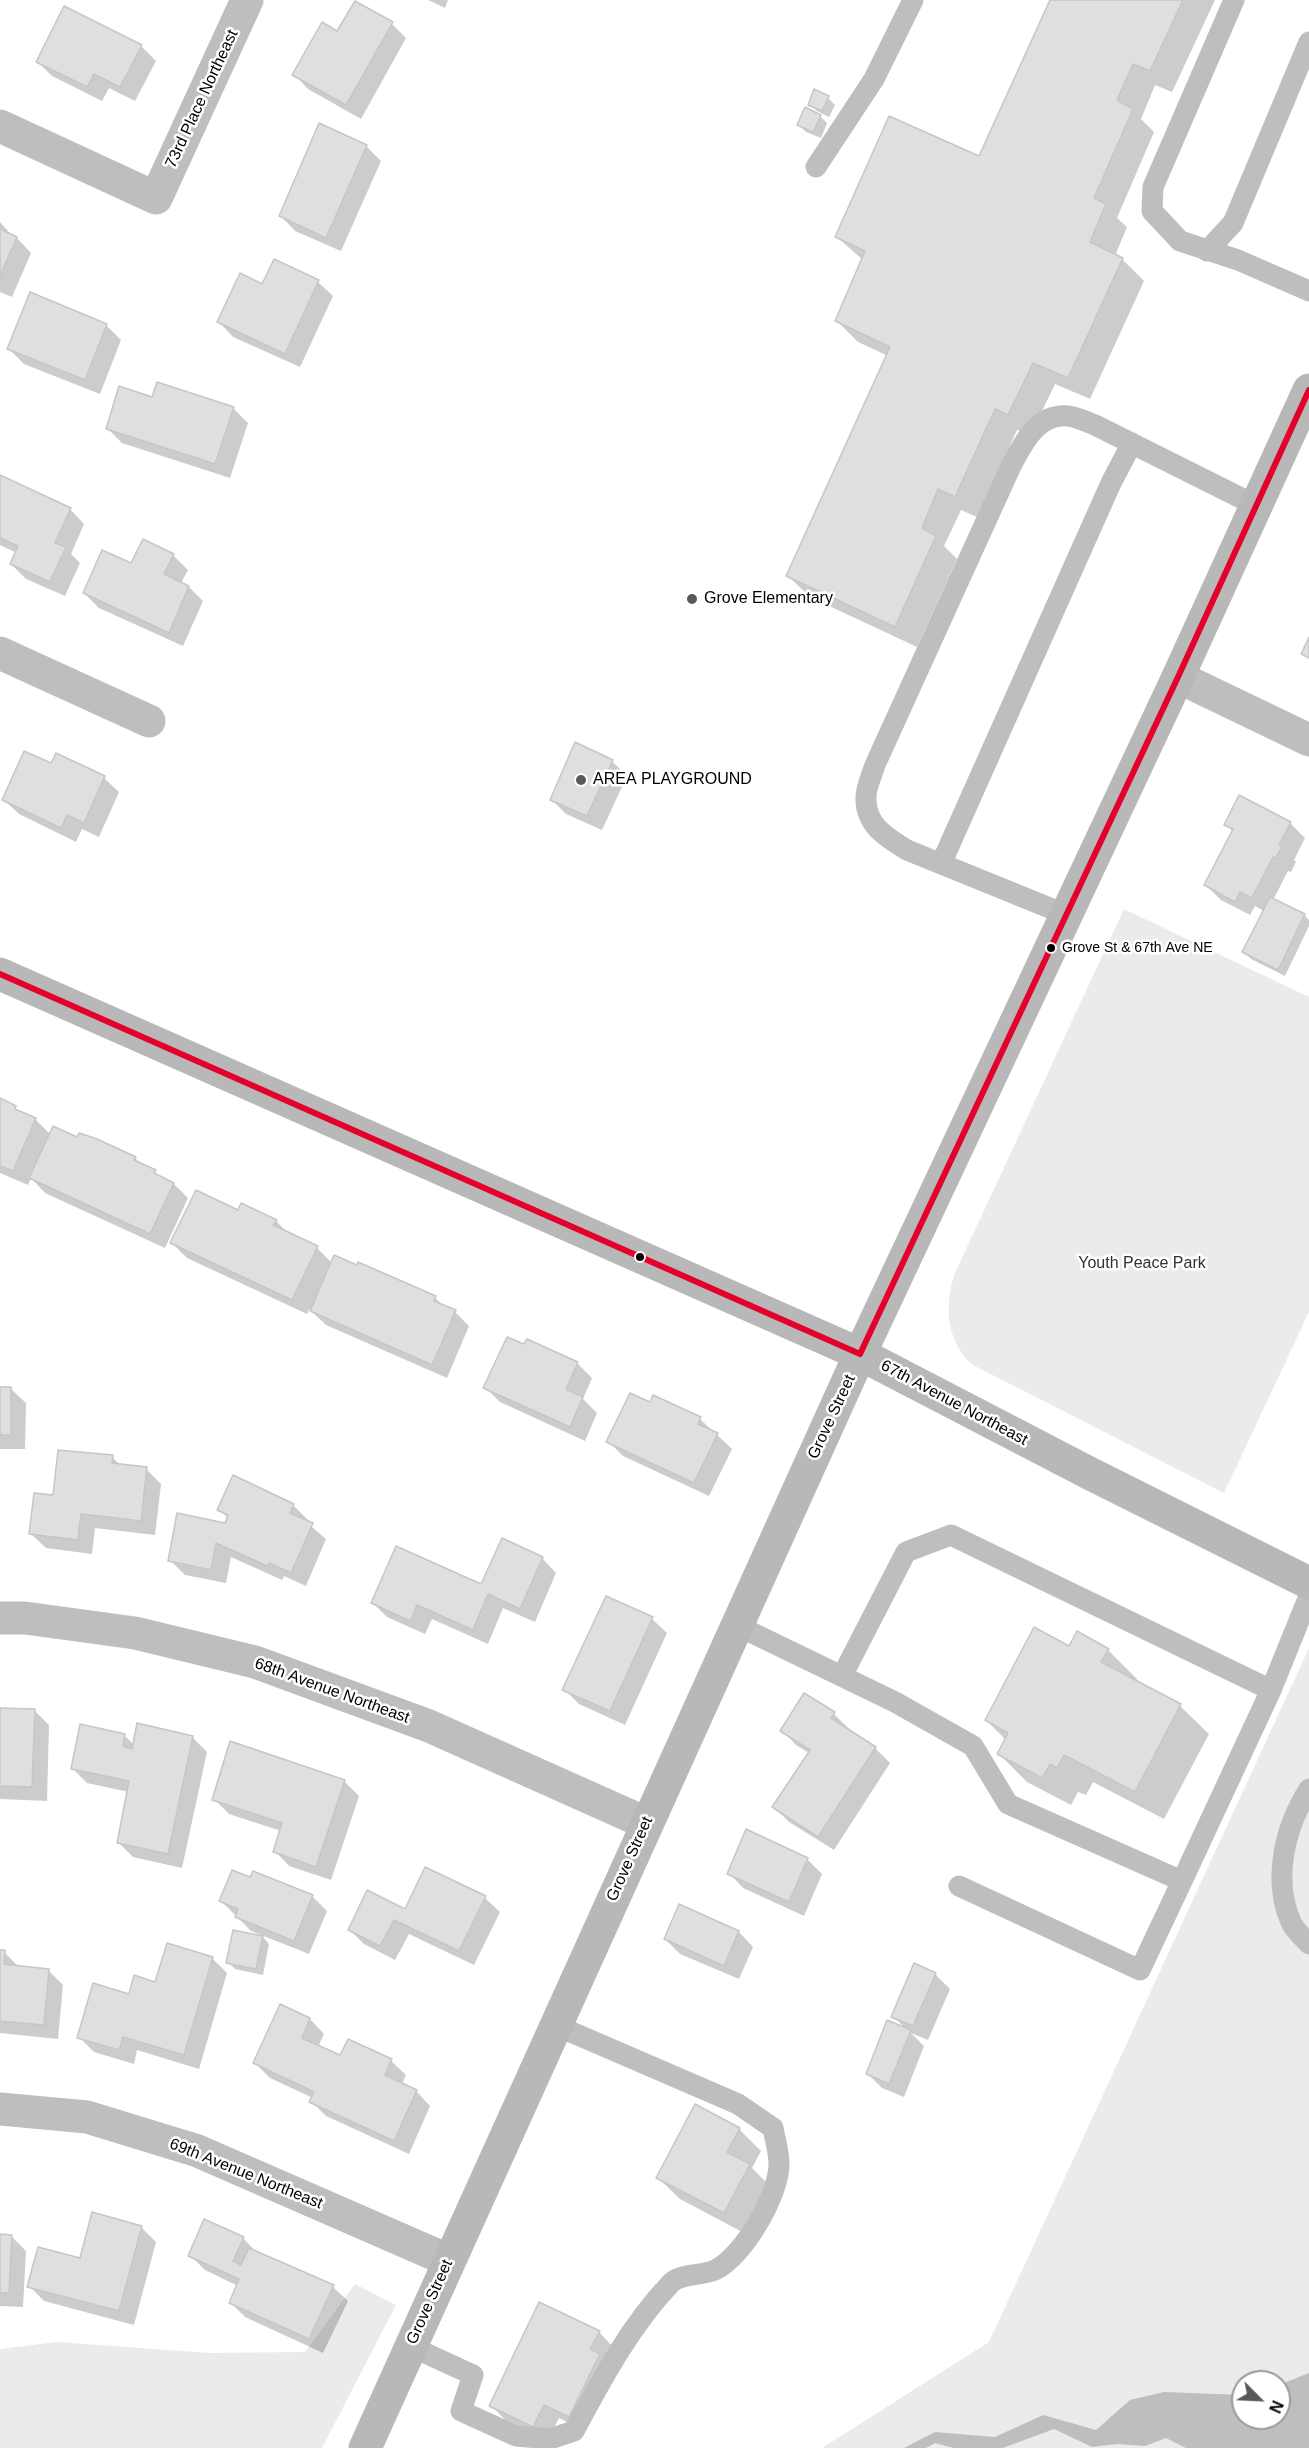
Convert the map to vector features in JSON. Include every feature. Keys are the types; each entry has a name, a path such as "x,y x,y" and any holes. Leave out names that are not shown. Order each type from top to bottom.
{"street":[{"name":"73rd Place Northeast","path":"0,126 156,198 247,0"},
{"name":"Grove Street","path":"365,2448 646,1822 860,1354 1178,677 1309,390"},
{"path":"0,653 148,721"},
{"path":"1178,677 1309,740"},
{"name":"67th Avenue Northeast","path":"0,974 860,1354 1089,1473 1309,1583"},
{"name":"68th Avenue Northeast","path":"0,1618 25,1618 135,1633 255,1662 429,1726 646,1822"},
{"name":"69th Avenue Northeast","path":"0,2109 87,2116 198,2151 448,2260"}],"lane":[{"path":"816,167 874,79 913,0"},
{"path":"1234,0 1153,187 1152,211 1180,241 1238,260 1309,291"},
{"path":"1207,250 1233,223 1309,42"},
{"path":"1066,915 907,850 886,838 871,823 866,797 875,765 977,540 1027,436 1044,422 1067,416 1095,425 1257,506"},
{"path":"941,864 1111,483 1132,443"},
{"path":"842,1676 906,1552 951,1535 1271,1689"},
{"path":"959,1886 1140,1970 1271,1689 1309,1596"},
{"path":"736,1625 895,1702 973,1746 1008,1804 1182,1881"},
{"path":"1309,1789 1294,1816 1285,1843 1283,1868 1284,1899 1292,1925 1309,1944"},
{"path":"410,2346 473,2375 461,2411 516,2436 550,2439 574,2431 603,2376 648,2308 674,2280 715,2270 740,2249 771,2201 779,2164 773,2128 738,2104 555,2025"}],"green space":[{"name":"Youth Peace Park","path":"1124,909 1309,997 1309,1312 1224,1493 971,1364 956,1344 952,1333 949,1297 955,1273"},
{"path":"1309,1648 1309,2448 822,2448 989,2342"},
{"path":"355,2284 396,2305 322,2448 0,2448 0,2349 57,2342 209,2353 305,2352"}],"shaded area":[{"path":"1309,2373 1309,2448 1186,2448 1166,2438 1145,2446 1117,2444 1092,2447 1054,2429 1003,2448 954,2448 935,2443 926,2448 904,2448 935,2432 995,2437 1043,2415 1096,2430 1130,2400 1164,2392 1231,2395 1231,2430 1291,2430 1291,2380"}],"building":[{"path":"1050,0 1183,0 1150,71 1133,64 1117,100 1133,109 1094,198 1106,204 1090,242 1123,258 1068,378 1033,363 1008,415 995,409 955,497 938,489 922,528 936,536 895,627 786,576 890,347 835,321 865,251 835,237 889,116 979,156"},
{"path":"355,1 393,22 346,105 292,75 322,22 337,31"},
{"path":"64,6 142,45 120,87 94,74 87,87 36,62"},
{"path":"814,89 829,96 822,111 808,105"},
{"path":"805,107 821,115 813,132 797,125"},
{"path":"319,123 367,145 326,238 279,216"},
{"path":"0,229 17,237 0,276"},
{"path":"274,259 319,280 285,354 217,322 240,273 262,284"},
{"path":"30,292 107,324 85,380 7,349"},
{"path":"157,382 234,407 215,464 106,429 119,386 152,397"},
{"path":"0,475 71,508 55,543 66,547 50,582 10,564 18,546 0,538"},
{"path":"143,539 174,554 164,574 189,586 169,633 83,593 102,550 131,563"},
{"path":"1309,637 1309,658 1301,654"},
{"name":"AREA PLAYGROUND","path":"575,742 613,760 587,816 550,800"},
{"path":"24,751 51,763 56,753 105,776 84,823 67,815 61,828 2,800"},
{"path":"1239,795 1291,822 1279,845 1282,846 1276,858 1273,857 1252,898 1240,892 1235,902 1204,885 1233,829 1224,825"},
{"path":"1270,897 1305,914 1278,970 1242,952"},
{"path":"0,1098 16,1106 15,1109 36,1118 13,1171 0,1166"},
{"path":"53,1126 77,1137 79,1133 97,1139 136,1157 134,1160 156,1170 154,1173 174,1183 150,1234 29,1178"},
{"path":"196,1190 238,1210 241,1203 277,1220 273,1225 318,1246 292,1300 170,1243"},
{"path":"334,1255 357,1265 358,1262 436,1296 434,1301 456,1310 432,1365 310,1311"},
{"path":"507,1337 524,1344 527,1339 578,1362 566,1389 583,1397 570,1427 483,1388"},
{"path":"0,1387 11,1387 11,1435 0,1435"},
{"path":"630,1393 650,1402 653,1395 701,1417 698,1424 718,1433 694,1483 606,1442"},
{"path":"58,1450 113,1455 112,1463 147,1467 141,1521 81,1514 78,1540 29,1534 34,1493 53,1495"},
{"path":"233,1475 294,1504 290,1513 313,1523 291,1573 269,1563 267,1566 216,1543 211,1570 168,1561 177,1513 225,1523 228,1515 217,1510"},
{"path":"502,1538 543,1557 520,1609 488,1594 473,1630 417,1605 410,1621 371,1603 396,1546 481,1584"},
{"path":"606,1596 653,1617 610,1711 562,1690"},
{"path":"1034,1627 1069,1646 1077,1631 1109,1649 1101,1662 1181,1704 1135,1792 1064,1755 1057,1768 1050,1764 1042,1778 997,1754 1008,1733 985,1720"},
{"path":"804,1693 835,1712 831,1718 876,1747 818,1837 772,1807 810,1750 780,1731"},
{"path":"0,1708 35,1709 32,1787 0,1786"},
{"path":"137,1723 193,1736 168,1854 117,1843 129,1781 71,1769 80,1724 125,1734 123,1746 132,1749"},
{"path":"230,1741 345,1780 316,1867 273,1852 282,1823 212,1800"},
{"path":"746,1829 808,1858 789,1902 727,1874"},
{"path":"425,1867 486,1896 459,1951 394,1920 380,1946 348,1930 367,1890 405,1909"},
{"path":"232,1870 250,1877 253,1871 313,1895 294,1941 235,1917 238,1909 219,1901"},
{"path":"679,1904 739,1931 724,1966 664,1939"},
{"path":"233,1930 263,1936 256,1969 226,1963"},
{"path":"167,1943 213,1957 184,2055 123,2037 119,2050 77,2038 93,1983 129,1994 134,1975 155,1982"},
{"path":"0,1950 5,1950 4,1964 49,1969 44,2025 0,2021"},
{"path":"914,1963 936,1973 913,2026 891,2017"},
{"path":"280,2004 310,2018 302,2038 340,2055 348,2039 392,2059 385,2075 417,2090 394,2141 309,2102 314,2092 253,2063"},
{"path":"887,2020 911,2030 889,2084 866,2074"},
{"path":"695,2104 740,2128 727,2152 750,2164 724,2213 656,2178"},
{"path":"92,2212 142,2226 119,2311 27,2287 38,2247 80,2258"},
{"path":"204,2219 244,2237 233,2261 241,2265 249,2248 334,2285 309,2339 229,2303 239,2279 188,2256"},
{"path":"0,2234 12,2235 9,2293 0,2293"},
{"path":"539,2302 600,2331 590,2349 600,2354 569,2417 544,2405 533,2427 489,2406"}],"transit line":[{"path":"860,1354 1178,677 1309,390"},
{"path":"0,974 860,1354"}],"place":[{"name":"Grove Elementary","path":"692,599"},
{"name":"AREA PLAYGROUND","path":"581,780"},
{"name":"Grove St & 67th Ave NE","path":"1051,948"}]}
